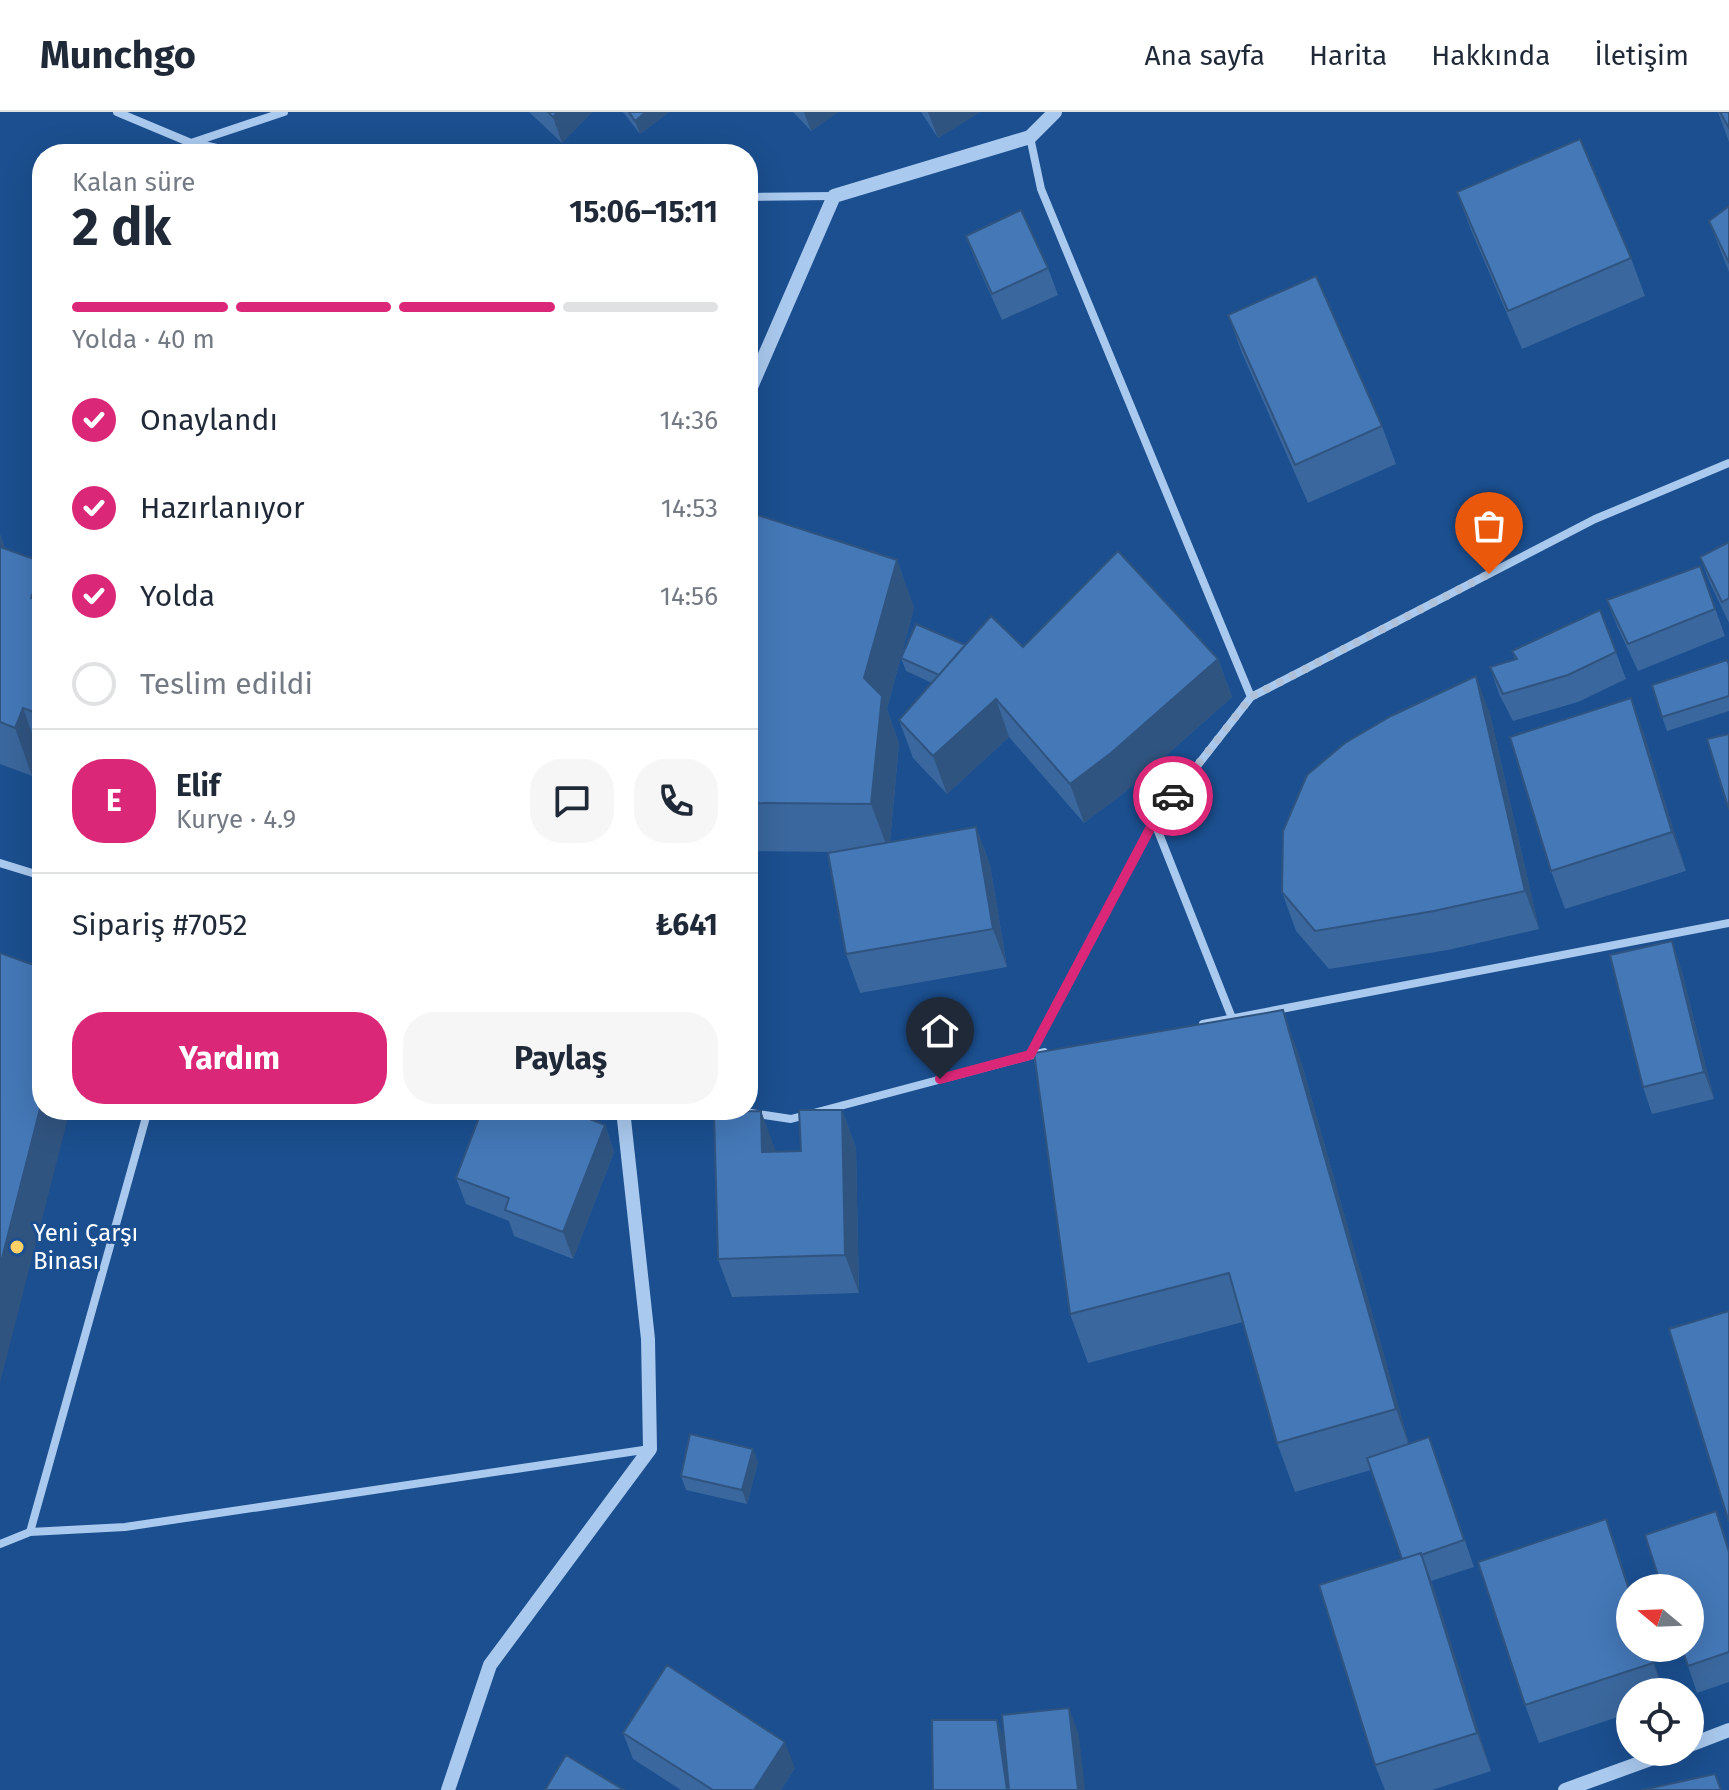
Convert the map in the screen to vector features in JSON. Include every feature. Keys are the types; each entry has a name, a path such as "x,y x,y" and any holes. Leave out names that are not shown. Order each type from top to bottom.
{"street":[{"path":"117,112 196,144"},
{"path":"191,143 284,112"},
{"path":"758,197 834,196 1030,137 1055,112"},
{"path":"1030,137 1041,189 1251,697"},
{"path":"758,371 834,196"},
{"path":"1030,1055 1154,821 1251,697 1595,519 1729,463"},
{"path":"1154,821 1232,1018"},
{"path":"0,863 32,873"},
{"path":"1187,1027 1729,923"},
{"path":"758,1114 791,1119 1062,1049"},
{"path":"30,1532 145,1120"},
{"path":"448,1790 490,1665 650,1449 648,1339 624,1120"},
{"path":"0,1544 30,1532 125,1527 650,1449"},
{"path":"1704,1740 1729,1730"},
{"path":"1565,1790 1631,1766"}],"building":[{"path":"629,112 646,112 635,121"},
{"path":"1720,112 1729,112 1729,128"},
{"path":"1580,139 1631,258 1508,311 1457,192"},
{"path":"1729,206 1729,263 1709,221"},
{"path":"1021,210 1048,268 992,294 966,236"},
{"path":"1316,276 1382,426 1295,465 1228,315"},
{"path":"758,515 897,560 864,678 882,696 871,804 758,803"},
{"path":"1729,542 1729,598 1722,602 1700,557"},
{"path":"0,547 32,558 32,711 23,708 15,728 0,722"},
{"path":"1118,551 1218,659 1111,753 1070,784 996,699 933,756 899,720 991,616 1023,647"},
{"path":"1700,566 1715,609 1628,644 1607,600"},
{"path":"1600,610 1616,652 1568,675 1503,694 1490,667 1517,659 1512,651"},
{"path":"916,624 965,645 939,675 901,658"},
{"path":"1727,660 1729,696 1662,717 1652,685"},
{"path":"1476,676 1525,891 1434,911 1315,931 1282,892 1283,831 1307,775 1345,743 1391,716"},
{"path":"1631,698 1672,832 1551,871 1510,737"},
{"path":"1729,734 1729,810 1707,739"},
{"path":"976,827 993,929 846,954 828,853"},
{"path":"1672,941 1704,1072 1643,1087 1610,955"},
{"path":"0,953 32,964 32,1120 37,1120 0,1266"},
{"path":"1283,1010 1396,1409 1277,1443 1229,1273 1070,1314 1034,1053"},
{"path":"799,1110 842,1110 845,1255 718,1259 714,1120 758,1120 758,1111 761,1111 762,1152 801,1151"},
{"path":"478,1120 592,1120 605,1125 563,1232 505,1210 509,1198 456,1178"},
{"path":"1729,1311 1729,1522 1669,1329"},
{"path":"690,1434 753,1449 742,1490 681,1476"},
{"path":"1429,1437 1464,1540 1402,1559 1367,1458"},
{"path":"1716,1511 1729,1552 1729,1652 1704,1661 1704,1574 1658,1574 1645,1535"},
{"path":"1606,1519 1624,1574 1616,1574 1616,1662 1653,1663 1525,1705 1478,1562"},
{"path":"1421,1553 1477,1733 1375,1765 1319,1585"},
{"path":"667,1665 785,1742 754,1790 713,1790 623,1733"},
{"path":"1069,1708 1078,1790 1009,1790 1002,1715"},
{"path":"932,1720 997,1720 1007,1790 933,1790"},
{"path":"566,1755 624,1790 545,1790"},
{"path":"1715,1774 1721,1790 1642,1790"}],"way so far":[{"path":"1173,796 1251,697 1489,574"}],"place":[{"name":"Yeni Çarşı Binası","path":"17,1247"}],"route":[{"path":"940,1079 1030,1055 1154,821 1173,796"}]}
